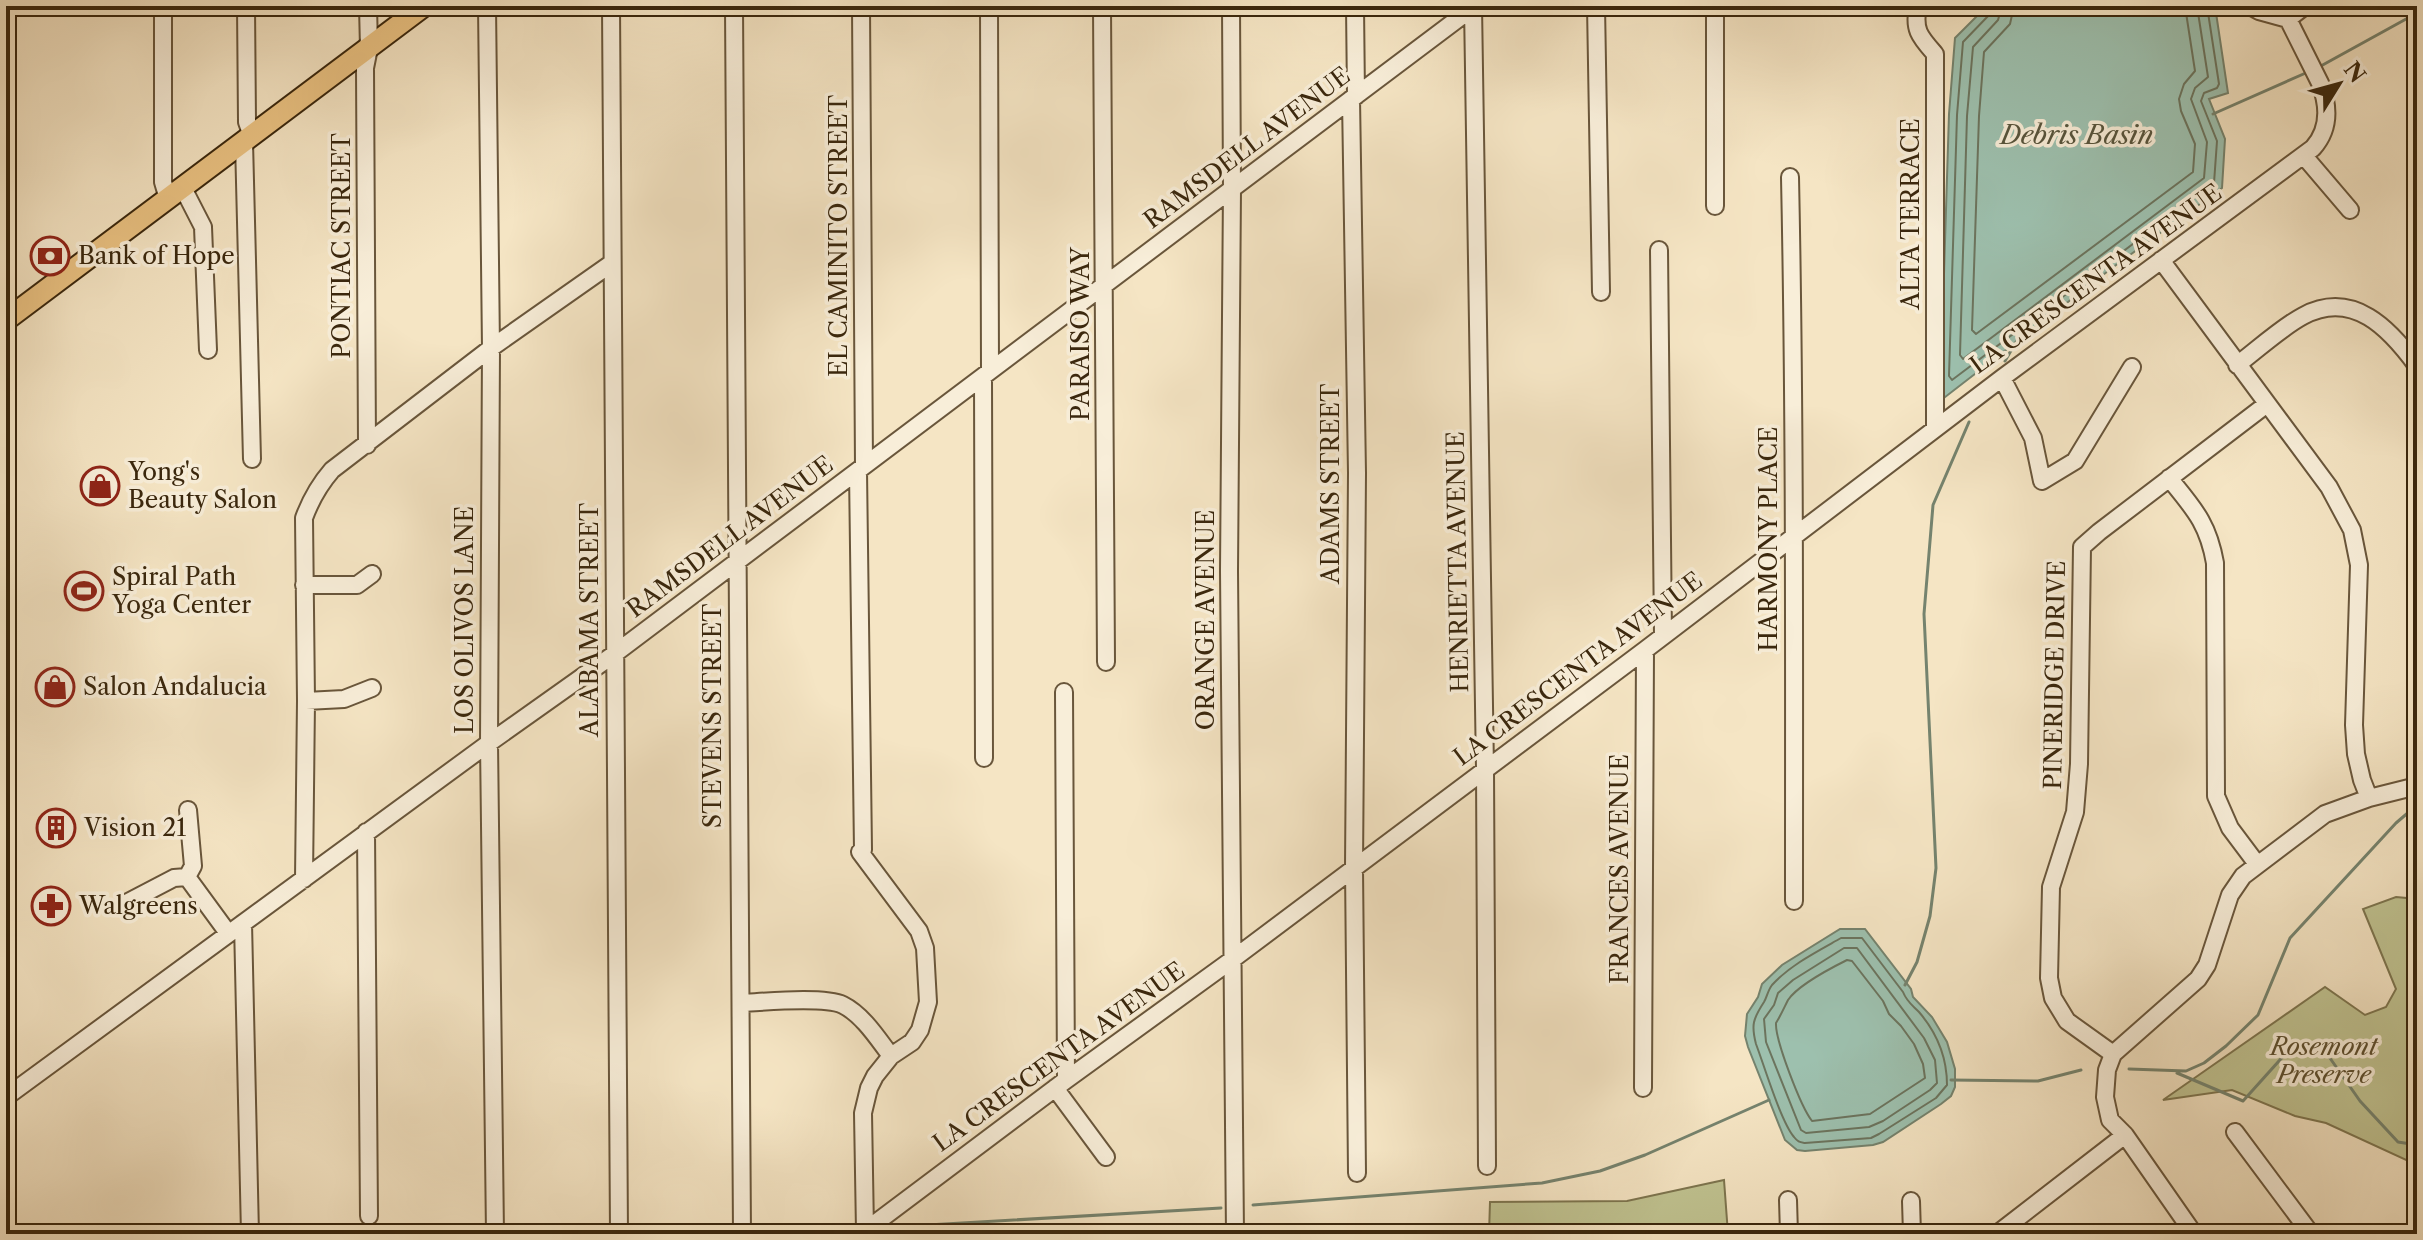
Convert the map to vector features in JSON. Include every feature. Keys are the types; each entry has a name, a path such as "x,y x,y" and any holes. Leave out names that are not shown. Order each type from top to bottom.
{"main road":[{"path":"6,320 424,6"}],"street":[{"path":"163,6 163,182 203,227 208,350"},
{"path":"246,6 252,459"},
{"name":"PONTIAC STREET","path":"367,445 365,68 369,48 368,6"},
{"name":"LOS OLIVOS LANE","path":"487,6 491,348 489,743 495,1234"},
{"name":"ALABAMA STREET","path":"611,6 619,1234"},
{"name":"STEVENS STREET","path":"734,6 742,1234"},
{"name":"EL CAMINITO STREET","path":"861,6 862,851 919,931 925,948 928,1002 920,1030 912,1042 891,1056 869,1088 863,1113 863,1232"},
{"path":"984,758 989,6"},
{"name":"PARAISO WAY","path":"1102,6 1106,662"},
{"name":"ORANGE AVENUE","path":"1231,6 1229,571 1235,1234"},
{"name":"ADAMS STREET","path":"1355,6 1357,473 1354,868 1357,1173"},
{"path":"1596,6 1601,292"},
{"path":"1715,6 1715,206"},
{"name":"ALTA TERRACE","path":"1918,6 1915,22 1920,38 1935,54 1935,429"},
{"path":"2250,6 2288,19 2305,6"},
{"name":"RAMSDELL AVENUE","path":"6,1097 613,655 1474,7"},
{"name":"HENRIETTA AVENUE","path":"1474,7 1485,769 1487,1166"},
{"name":"LA CRESCENTA AVENUE","path":"863,1232 1233,959 2002,378 2304,156 2320,139 2325,128 2326,107 2314,70 2288,19"},
{"path":"2304,156 2350,210"},
{"name":"HARMONY PLACE","path":"1790,177 1794,901"},
{"path":"1659,250 1663,636"},
{"path":"2161,260 2329,487 2352,530 2359,565 2354,725 2356,754 2369,798"},
{"path":"304,879 304,518 319,485 332,470 491,348 612,263"},
{"path":"2237,365 2302,316 2326,307 2354,310 2379,322 2417,366"},
{"path":"2002,378 2033,438 2042,481 2075,461 2132,367"},
{"name":"PINERIDGE DRIVE","path":"2113,1054 2067,1021 2053,998 2049,978 2051,887 2075,812 2079,764 2082,547 2267,404"},
{"path":"2169,478 2202,520 2211,539 2215,563 2216,796 2230,828 2257,864"},
{"path":"304,585 357,585 372,574"},
{"name":"FRANCES AVENUE","path":"1643,1088 1645,650"},
{"path":"306,701 344,699 372,688"},
{"path":"1064,692 1060,1084 1106,1157"},
{"path":"2194,1234 2125,1135 2110,1120 2105,1082 2113,1054 2198,979 2207,965 2230,895 2243,876 2325,814 2369,798 2417,786"},
{"path":"187,877 193,866 188,810"},
{"path":"366,832 369,1216"},
{"path":"128,902 174,878 187,877"},
{"path":"187,877 228,933"},
{"path":"243,923 250,1234"},
{"path":"741,1003 826,1001 842,1005 868,1027 891,1056"},
{"path":"2235,1132 2311,1234"},
{"path":"1997,1234 2125,1135"},
{"path":"1788,1200 1789,1234"},
{"path":"1911,1201 1912,1234"}],"green space":[{"name":"Rosemont Preserve","path":"2396,897 2417,899 2417,1165 2326,1123 2295,1116 2232,1090 2163,1100 2325,987 2365,1015 2386,1007 2396,989 2363,909"},
{"path":"1724,1180 1728,1234 1489,1234 1490,1202 1627,1201"}],"water":[{"name":"Debris Basin","path":"1987,6 2215,6 2228,93 2209,99 2225,139 2222,188 2112,268 1940,401 1949,114 1955,38"},
{"path":"1840,929 1865,929 1911,989 1913,997 1932,1017 1947,1042 1955,1069 1955,1087 1951,1096 1941,1104 1883,1142 1797,1150 1785,1140 1748,1047 1745,1036 1747,1014 1762,984 1782,965"}],"waterway":[{"path":"2319,67 2417,13"},
{"path":"2213,114 2308,72"},
{"path":"2005,361 2016,342"},
{"path":"1905,985 1917,962 1930,916 1936,868 1924,614 1933,505 1969,422"},
{"path":"2129,1069 2186,1071 2204,1063 2226,1046 2258,1015 2290,938 2396,823 2417,805"},
{"path":"2177,1073 2243,1101 2287,1052 2325,1051 2360,1101 2398,1142 2417,1145"},
{"path":"1951,1080 2038,1081 2081,1070"},
{"path":"1253,1205 1542,1183 1600,1171 1645,1155 1769,1100"},
{"path":"893,1227 1221,1208"},
{"path":"798,1234 834,1232"}],"place":[{"name":"Bank of Hope","path":"50,256"},
{"name":"Yong's Beauty Salon","path":"100,486"},
{"name":"Spiral Path Yoga Center","path":"84,591"},
{"name":"Salon Andalucia","path":"55,687"},
{"name":"Vision 21","path":"56,828"},
{"name":"Walgreens","path":"51,906"}]}
